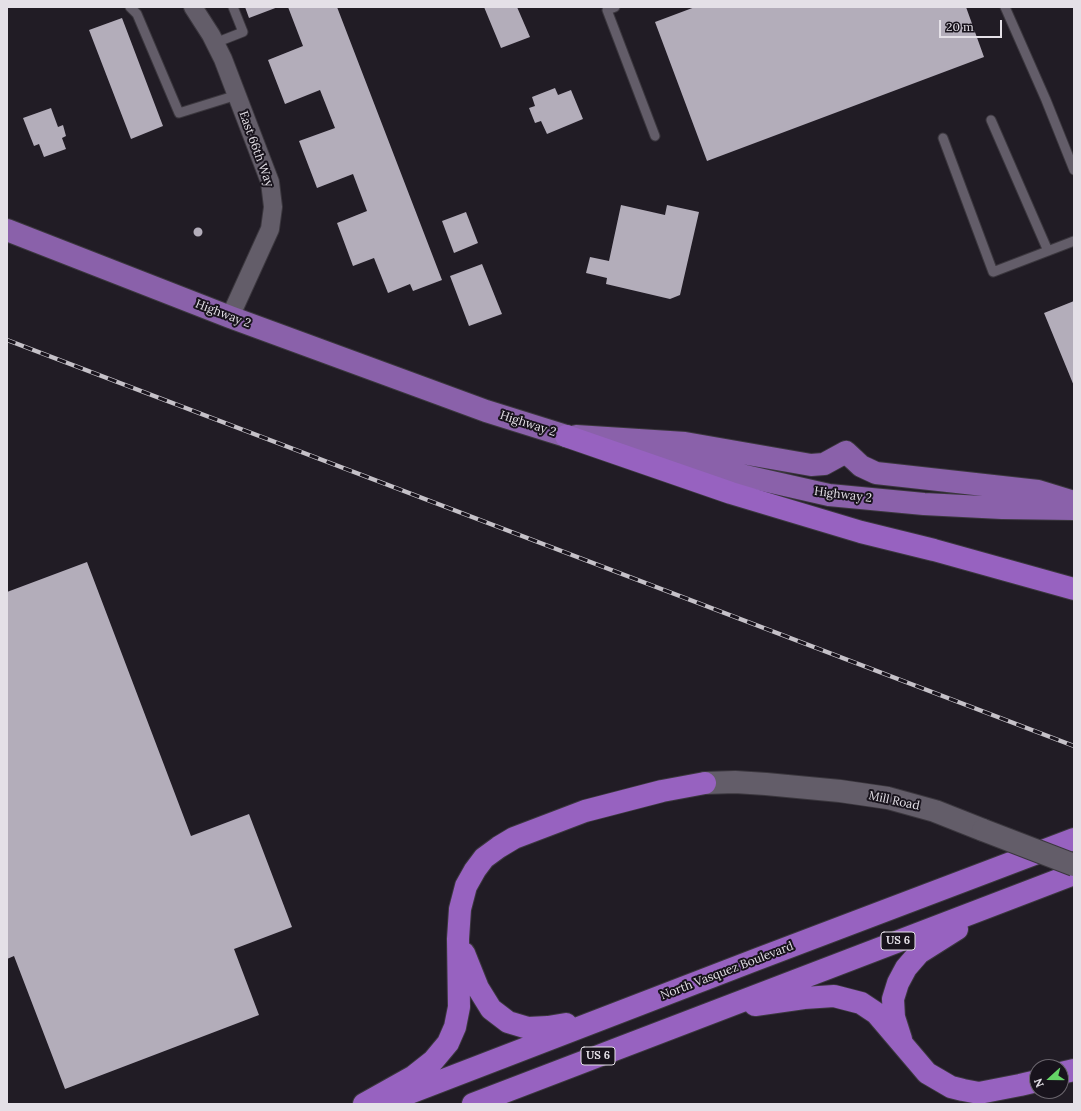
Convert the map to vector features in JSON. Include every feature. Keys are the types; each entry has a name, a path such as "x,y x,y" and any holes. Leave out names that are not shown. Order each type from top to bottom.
{"highway":[{"path":"566,436 731,493 861,532 934,550 1074,589"},
{"path":"364,1104 414,1076 433,1061 448,1043 455,1027 459,1007 458,939 460,909 466,886 484,858 514,838 585,811 662,791 705,783"},
{"name":"North Vasquez Boulevard","path":"381,1104 1074,839"},
{"name":"US 6","path":"473,1104 1074,874"},
{"path":"902,1042 894,1017 893,999 898,983 906,968 919,953 950,933 1036,888"},
{"path":"458,939 478,988 491,1009 508,1022 528,1028 548,1027 612,1015"},
{"path":"722,1008 768,1004 804,998 834,996 862,1004 876,1013 902,1042 910,1055 927,1073 951,1087 979,1093 1029,1083"}],"main road":[{"name":"Highway 2","path":"7,230 230,317 486,410 566,436 829,495 932,504 1002,508 1074,509"},
{"path":"566,436 685,443 811,465 824,464 846,452 861,466 876,473 1038,491 1074,502"}],"street":[{"name":"East 66th Way","path":"193,7 215,43 237,95 270,182 273,207 270,229 230,317"},
{"name":"Mill Road","path":"705,783 735,782 840,790 888,798 935,811 1074,865"}],"lane":[{"path":"130,7 137,14 179,113 237,95"},
{"path":"215,43 243,32 233,7"},
{"path":"1005,7 1046,100 1074,170"},
{"path":"609,8 655,136"},
{"path":"991,120 1048,251"},
{"path":"943,138 993,272 1074,240"}],"building":[{"path":"245,7 278,7 249,18"},
{"path":"288,7 337,7 442,280 413,291 410,284 388,293 374,258 353,266 337,223 367,211 353,174 317,188 299,141 335,128 320,90 285,104 268,60 303,46"},
{"path":"484,7 517,7 530,37 501,48"},
{"path":"695,7 966,7 984,57 707,161 655,22"},
{"path":"122,18 163,126 131,139 89,30"},
{"path":"555,88 558,95 571,90 583,119 547,134 541,121 535,123 529,108 535,106 532,97"},
{"path":"51,108 58,127 63,125 66,136 62,138 66,149 44,157 39,144 34,146 23,118"},
{"path":"621,205 665,215 667,205 699,212 680,295 670,299 606,284 607,278 586,273 590,257 609,261"},
{"path":"466,212 478,243 454,253 442,221"},
{"path":"198,227 203,232 198,237 193,232"},
{"path":"482,264 502,314 469,326 450,276"},
{"path":"1074,301 1074,386 1044,313"},
{"path":"87,562 191,836 249,814 292,927 234,949 259,1015 65,1089 14,956 7,959 7,592"}],"railway":[{"path":"7,340 1074,746"}]}
